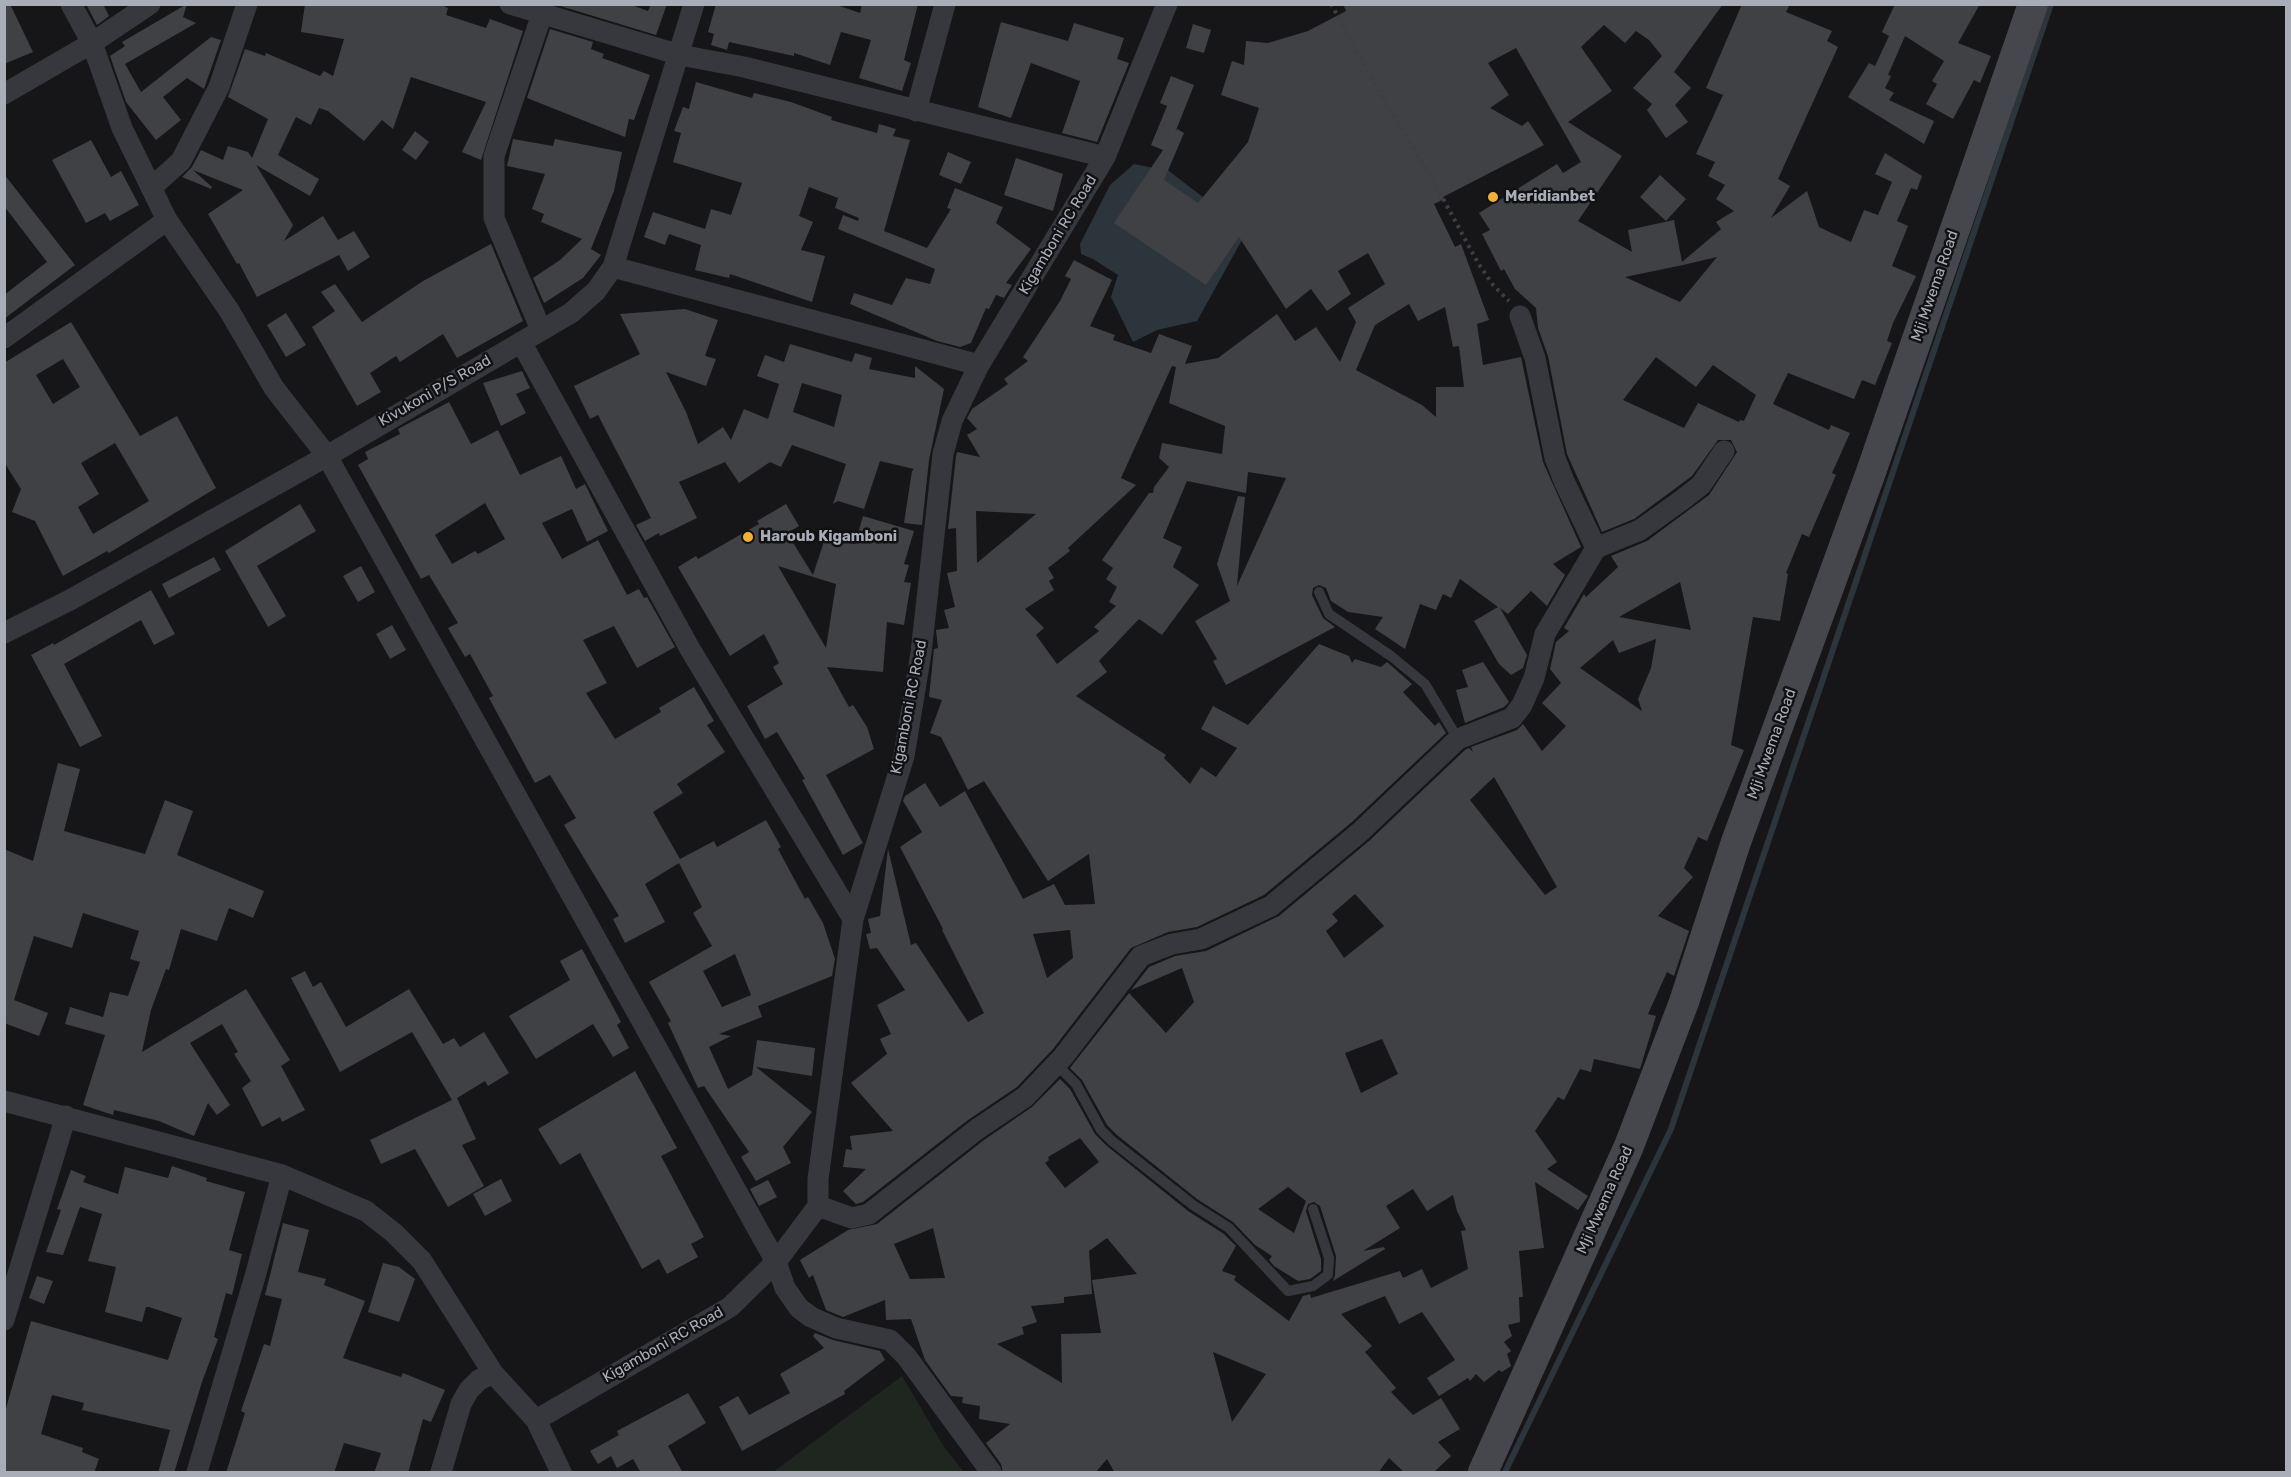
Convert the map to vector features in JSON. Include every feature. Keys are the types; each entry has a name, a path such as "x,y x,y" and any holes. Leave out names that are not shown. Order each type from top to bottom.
{"main road":[{"name":"Mji Mwema Road","path":"1483,1473 1629,1146 1684,1002 1736,842 1871,472 2032,5"}],"street":[{"path":"71,4 92,43 122,128 167,220 230,312 274,388 327,456 776,1262 785,1288 799,1308 811,1317 836,1328 890,1340 906,1356 991,1473"},
{"path":"4,94 92,43 150,4"},
{"path":"152,188 181,161 219,87 247,4"},
{"path":"510,4 680,55 744,67 1105,157"},
{"name":"Kivukoni P/S Road","path":"4,633 70,600 327,456 571,313 596,291 613,267 694,4"},
{"path":"916,111 945,4"},
{"name":"Kigamboni RC Road","path":"536,1420 730,1307 776,1262 818,1206 818,1179 853,919 904,756 921,653 943,454 952,421 979,365 1105,157 1167,4"},
{"path":"541,330 494,218 494,156 542,14"},
{"path":"4,338 167,220"},
{"path":"613,267 979,365"},
{"path":"1520,316 1535,358 1555,458 1596,548"},
{"path":"521,342 690,650 853,919"},
{"path":"818,1206 852,1218 869,1214 967,1137 1025,1097 1056,1064 1141,956 1172,944 1201,939 1271,906 1360,832 1458,739 1512,718 1522,705 1534,678 1545,634 1596,548 1640,530 1682,500 1701,485 1724,451"},
{"path":"4,1101 282,1176 330,1194 366,1211 394,1233 422,1261 493,1373 536,1420 561,1473"},
{"path":"4,1320 66,1116"},
{"path":"197,1473 282,1176"},
{"path":"441,1473 461,1404 474,1385 493,1373"}],"lane":[{"path":"1319,592 1329,614 1391,656 1425,684 1458,739"},
{"path":"1056,1064 1076,1084 1101,1130 1112,1141 1193,1205 1229,1228 1288,1291 1313,1286 1328,1275 1329,1258 1313,1209"}],"path":[{"path":"1331,4 1478,263 1520,316"}],"shaded area":[{"path":"1134,164 1169,171 1247,231 1197,321 1157,330 1133,342 1111,297 1118,275 1081,254 1080,244 1110,185"},
{"path":"902,1376 944,1447 964,1472 773,1472"}],"building":[{"path":"4,4 10,4 33,52 4,64"},
{"path":"86,4 103,4 109,16 97,25"},
{"path":"187,4 183,17 196,23 125,64 141,92 211,37 221,40 204,89 187,78 163,97 181,120 156,140 126,102 110,56 125,46 122,42"},
{"path":"305,4 440,4 448,8 446,15 486,28 490,19 523,31 481,160 462,152 486,102 411,77 393,129 382,120 364,141 328,111 319,108 311,125 296,117 278,155 319,179 310,196 256,165 293,225 284,241 323,216 338,240 354,231 370,257 348,271 339,255 257,297 208,214 243,190 193,170 212,187 211,189 182,177 192,167 201,150 223,160 228,146 248,152 252,158 268,119 228,97 245,49 265,56 266,53 320,76 324,71 333,76 344,39 301,32"},
{"path":"629,4 648,11 651,4 667,4 656,35 557,5"},
{"path":"716,4 834,4 860,13 862,4 918,4 904,60 911,63 902,91 859,78 871,40 841,32 830,65 794,53 794,56 729,42 727,50 711,45 714,34 708,32"},
{"path":"1343,4 1723,4 1674,72 1691,88 1675,105 1688,122 1666,138 1647,110 1652,104 1633,88 1662,56 1649,40 1636,31 1625,43 1604,25 1581,47 1612,91 1568,122 1622,156 1578,221 1632,252 1628,230 1674,220 1682,262 1721,229 1716,222 1734,211 1716,199 1725,185 1708,176 1715,162 1696,154 1723,95 1706,88 1742,4 1790,4 1786,12 1832,31 1827,41 1838,47 1778,179 1790,186 1771,218 1807,191 1819,227 1851,242 1864,210 1878,215 1892,182 1875,174 1885,153 1922,176 1917,190 1911,188 1897,221 1908,226 1892,266 1916,276 1893,323 1887,341 1892,343 1875,385 1862,380 1854,399 1788,373 1773,404 1829,430 1831,425 1850,433 1832,473 1836,475 1809,537 1802,534 1786,573 1788,574 1780,621 1753,617 1731,745 1744,750 1707,841 1698,837 1684,868 1693,877 1658,916 1689,931 1674,976 1667,972 1648,1014 1656,1016 1640,1069 1594,1059 1591,1072 1580,1069 1564,1100 1558,1097 1535,1131 1557,1162 1547,1169 1588,1196 1578,1210 1535,1182 1544,1248 1519,1251 1523,1297 1519,1297 1520,1322 1508,1325 1512,1336 1504,1342 1511,1351 1507,1354 1511,1366 1502,1372 1499,1370 1484,1382 1476,1374 1470,1381 1468,1378 1439,1396 1427,1378 1455,1360 1422,1312 1399,1324 1385,1296 1341,1314 1372,1346 1365,1352 1396,1388 1391,1392 1413,1415 1441,1398 1460,1429 1438,1442 1451,1456 1433,1473 1405,1473 1389,1458 1378,1473 1115,1473 1107,1459 1095,1473 1003,1473 1001,1464 986,1443 1010,1424 979,1419 980,1406 962,1403 963,1397 951,1396 925,1360 911,1319 886,1320 885,1300 843,1317 826,1310 813,1275 809,1278 800,1260 848,1230 877,1224 984,1140 1032,1107 1060,1079 1070,1089 1095,1134 1107,1146 1188,1211 1224,1234 1236,1246 1222,1271 1236,1276 1234,1280 1289,1321 1303,1296 1310,1294 1311,1298 1400,1271 1403,1278 1422,1269 1431,1288 1468,1269 1461,1231 1466,1230 1457,1211 1453,1195 1427,1211 1413,1189 1386,1206 1400,1228 1363,1251 1384,1247 1385,1249 1333,1281 1336,1256 1320,1206 1314,1202 1308,1204 1306,1211 1321,1259 1321,1271 1310,1279 1298,1281 1274,1266 1269,1260 1272,1256 1255,1245 1233,1222 1197,1199 1117,1135 1107,1125 1082,1080 1070,1068 1129,993 1166,1033 1194,1002 1182,968 1131,990 1149,967 1175,956 1206,951 1279,916 1369,841 1465,750 1469,748 1473,752 1471,747 1517,730 1523,724 1542,751 1566,726 1542,703 1561,683 1550,669 1556,642 1569,631 1564,628 1584,594 1586,597 1618,567 1611,556 1647,541 1709,495 1737,452 1731,440 1718,440 1692,476 1634,519 1602,532 1567,454 1548,356 1538,328 1536,308 1515,289 1504,269 1501,271 1482,234 1490,230 1479,213 1557,164 1563,173 1581,162 1516,48 1488,63 1509,95 1490,108 1522,126 1528,121 1544,145 1443,197 1444,199 1434,204 1455,247 1461,244 1489,320 1477,324 1483,365 1521,357 1543,462 1581,547 1553,564 1565,575 1547,606 1531,591 1508,614 1500,608 1527,655 1523,668 1511,675 1499,664 1474,621 1498,607 1460,579 1451,598 1443,594 1436,610 1420,604 1405,649 1375,629 1383,617 1348,612 1331,601 1326,588 1319,585 1313,588 1312,595 1323,618 1335,627 1226,685 1213,661 1217,659 1195,621 1230,601 1217,564 1238,496 1245,497 1237,586 1286,478 1248,472 1246,493 1187,481 1163,538 1182,547 1173,567 1199,585 1162,635 1139,619 1099,661 1107,672 1076,696 1166,755 1164,758 1190,784 1201,767 1216,777 1237,748 1201,729 1213,706 1248,725 1319,644 1349,656 1352,663 1355,659 1381,667 1387,662 1412,684 1403,692 1435,726 1439,722 1446,733 1352,822 1264,895 1197,927 1168,932 1131,948 1053,1049 1017,1087 968,1120 863,1202 856,1204 843,1191 866,1169 843,1167 846,1149 852,1150 850,1136 893,1131 851,1083 887,1054 880,1039 891,1034 877,1005 905,990 877,948 870,949 866,934 871,933 868,919 880,916 888,849 911,945 916,943 968,1022 984,1013 900,847 922,832 903,801 905,796 925,783 940,807 965,791 1023,899 1054,884 1065,905 1095,904 1089,854 1048,881 984,781 968,790 941,737 930,733 942,700 929,697 934,649 938,648 936,630 949,628 944,610 955,607 947,573 957,571 956,528 948,529 956,456 957,452 980,457 967,435 977,429 967,418 972,409 1008,384 1004,379 1028,361 1023,357 1060,301 1071,279 1065,276 1074,260 1112,280 1090,326 1115,335 1113,340 1151,353 1159,334 1192,346 1185,364 1218,358 1277,314 1295,341 1316,327 1340,362 1356,322 1348,308 1385,284 1368,253 1338,271 1351,294 1327,311 1311,289 1286,309 1239,237 1206,285 1114,223 1163,150 1151,145 1167,106 1160,103 1171,76 1194,85 1175,133 1177,129 1184,133 1164,180 1198,203 1248,142 1259,108 1221,95 1232,61 1244,65 1246,41 1268,43 1308,31 1346,11","holes":["1717,257 1680,302 1625,277","1409,304 1418,321 1445,307 1453,347 1459,346 1464,387 1436,387 1436,417 1422,405 1356,370 1375,325","1656,357 1696,387 1713,365 1756,395 1744,421 1739,422 1698,403 1684,428 1623,400","1172,366 1176,367 1169,403 1225,426 1222,454 1162,443 1159,458 1169,467 1154,487 1153,493 1149,493 1102,560 1113,568 1106,579 1117,587 1109,602 1116,606 1094,627 1099,631 1057,664 1036,635 1044,628 1025,609 1054,590 1049,581 1054,578 1048,568 1070,551 1068,548 1136,485 1121,478","976,511 1036,514 977,563","1680,582 1691,630 1619,617","1656,639 1651,668 1638,699 1642,711 1580,668 1613,640 1619,653","1494,777 1557,887 1545,895 1470,800","1355,894 1384,926 1344,958 1326,931 1338,921 1332,914","1070,930 1073,958 1047,978 1033,934","1382,1039 1398,1074 1361,1093 1345,1053","1080,1138 1099,1162 1065,1188 1045,1163 1049,1160 1048,1157","1288,1187 1306,1201 1294,1233 1258,1209","933,1228 945,1278 910,1279 894,1244","1107,1238 1137,1274 1092,1280 1101,1333 1061,1334 1062,1383 997,1344 1024,1334 1022,1327 1037,1322 1031,1306 1064,1303 1064,1297 1092,1294 1089,1251","1213,1352 1266,1374 1232,1422"]},
{"path":"1895,4 1980,4 1958,43 1991,56 1980,83 1974,80 1953,119 1926,104 1937,84 1932,81 1944,61 1905,36 1888,75 1891,76 1885,88 1894,93 1889,100 1934,121 1924,144 1848,97 1869,63 1875,66 1889,36 1882,32"},
{"path":"1001,22 1068,41 1074,23 1124,38 1117,59 1129,63 1097,142 1062,133 1080,81 1031,63 1011,118 978,107"},
{"path":"1193,24 1211,30 1204,53 1186,48"},
{"path":"550,29 593,42 591,49 604,54 602,58 650,75 634,120 629,119 625,137 527,98"},
{"path":"696,82 752,98 754,93 791,102 832,117 831,120 877,133 879,124 896,129 893,136 910,140 884,231 927,248 951,209 947,208 955,188 1003,207 996,223 1031,249 1006,283 1012,285 1004,298 996,295 989,309 986,308 971,343 960,347 937,341 850,304 854,293 892,305 906,278 930,284 935,269 838,229 843,215 858,221 859,218 835,208 838,198 809,187 799,216 813,222 801,250 825,256 812,302 730,274 729,278 695,270 701,245 669,234 665,245 644,237 653,212 705,229 711,209 731,215 742,183 673,162 681,133 674,131 683,107 689,109"},
{"path":"415,131 429,142 416,160 402,150"},
{"path":"513,139 553,146 555,139 622,152 614,191 591,249 601,255 583,278 544,303 533,278 560,260 582,239 541,222 544,214 532,209 545,174 507,166"},
{"path":"91,140 111,177 121,171 139,205 110,221 105,213 86,223 52,160"},
{"path":"948,152 971,162 961,184 939,175"},
{"path":"1016,158 1063,174 1053,211 1004,195"},
{"path":"4,174 75,265 4,319 4,295 47,262 4,206"},
{"path":"1660,175 1686,199 1666,221 1640,197"},
{"path":"491,244 523,321 457,358 443,334 400,362 396,356 370,373 381,392 357,406 312,327 335,311 321,292 335,284 362,322 423,281"},
{"path":"685,309 718,320 705,356 716,359 706,386 666,372 686,412 698,444 723,427 731,440 744,409 768,419 779,384 757,376 765,355 784,362 790,344 852,362 855,353 872,358 869,369 915,378 915,366 944,389 929,460 922,525 904,523 914,469 880,461 864,509 838,501 833,504 846,464 792,445 781,467 770,462 739,483 725,462 679,482 697,518 645,541 636,525 651,518 598,415 590,419 574,386 640,354 620,314","holes":["802,383 842,395 834,427 793,412"]},
{"path":"286,313 306,345 286,357 267,325"},
{"path":"71,322 140,436 177,416 216,488 109,553 107,551 63,576 35,521 12,512 21,489 4,462 4,363","holes":["63,359 80,387 53,404 36,375","115,443 149,501 93,534 78,507 99,494 81,463"]},
{"path":"522,371 530,388 516,394 526,413 501,426 483,383"},
{"path":"449,402 471,444 498,430 520,475 561,456 576,489 585,484 608,531 587,542 572,509 542,523 562,559 598,540 627,595 639,589 644,598 647,597 675,647 637,668 614,626 583,640 607,683 586,693 615,739 661,712 659,708 694,687 714,721 707,725 725,752 677,784 683,793 653,812 680,859 714,841 717,847 766,820 781,847 778,849 805,899 808,897 823,923 835,959 832,976 758,1006 762,1017 719,1034 731,1036 709,1047 728,1089 752,1075 757,1040 815,1048 812,1076 756,1067 812,1112 783,1147 791,1163 756,1181 741,1157 749,1152 704,1086 698,1088 668,1023 671,1021 649,982 712,946 693,913 702,907 679,863 645,884 665,922 625,943 613,919 619,916 564,825 576,818 550,775 535,783 489,698 493,696 470,654 465,657 448,628 458,623 429,575 421,579 358,465 368,459 365,452 400,434 398,429","holes":["485,503 505,539 478,554 475,551 452,564 435,535","735,954 751,995 722,1007 703,971"]},
{"path":"300,504 316,531 257,566 286,616 268,627 225,551"},
{"path":"786,504 799,526 787,533 813,575 826,535 855,544 863,516 914,531 904,564 909,565 904,582 911,583 904,625 887,622 883,672 827,667 849,707 853,705 867,727 874,749 826,775 863,843 843,855 802,780 805,779 777,732 765,739 747,706 783,684 773,667 779,663 764,634 730,656 678,567 696,556 698,559 759,524 757,521","holes":["778,566 836,584 826,648"]},
{"path":"214,557 221,570 169,598 162,584"},
{"path":"361,566 375,592 358,602 343,576"},
{"path":"151,590 175,634 154,645 141,620 64,664 102,736 80,747 31,655 53,643 54,645"},
{"path":"392,625 406,650 390,659 376,634"},
{"path":"1483,662 1509,702 1504,707 1465,723 1456,690 1468,687 1462,670"},
{"path":"58,763 80,769 64,831 145,854 165,800 193,811 177,855 264,891 253,918 229,908 217,941 181,929 169,970 166,969 151,1010 142,1052 246,989 290,1060 281,1066 305,1110 282,1122 280,1117 262,1127 242,1088 251,1081 234,1054 238,1052 222,1024 190,1043 230,1105 217,1115 208,1103 194,1136 159,1121 114,1110 113,1115 83,1105 105,1035 65,1024 70,1007 103,1017 110,992 128,996 140,962 130,959 139,931 83,913 72,948 34,936 14,1000 48,1013 39,1036 4,1023 4,849 33,861"},
{"path":"582,949 621,1022 617,1025 629,1048 613,1057 593,1024 536,1059 509,1016 570,980 560,961"},
{"path":"305,971 313,987 321,982 346,1027 409,989 443,1044 454,1038 460,1047 484,1032 509,1073 488,1086 485,1081 457,1098 476,1139 462,1145 484,1186 448,1207 415,1149 381,1164 370,1140 452,1100 412,1032 340,1072 291,978"},
{"path":"635,1071 677,1148 661,1156 704,1237 691,1244 698,1257 667,1274 659,1259 642,1269 580,1153 560,1165 538,1129"},
{"path":"172,1166 207,1178 206,1181 245,1192 229,1250 242,1254 232,1295 226,1293 214,1337 218,1339 174,1473 158,1473 170,1430 82,1410 84,1403 52,1395 41,1434 83,1448 82,1452 99,1459 94,1473 4,1473 4,1415 31,1321 168,1360 182,1318 149,1307 146,1307 142,1322 105,1312 116,1267 88,1261 102,1214 80,1207 63,1255 46,1252 61,1210 57,1209 71,1170 86,1176 83,1182 118,1194 125,1167 168,1178"},
{"path":"501,1179 512,1201 485,1216 473,1194"},
{"path":"768,1180 777,1197 759,1206 750,1189"},
{"path":"283,1223 309,1230 298,1272 326,1279 324,1285 365,1301 343,1358 401,1377 403,1373 445,1390 431,1422 423,1419 408,1473 374,1473 381,1453 344,1443 334,1473 226,1473 245,1413 241,1411 264,1344 270,1346 282,1299 265,1295"},
{"path":"383,1263 399,1267 415,1279 399,1322 368,1312"},
{"path":"37,1276 53,1281 44,1304 29,1298"},
{"path":"815,1333 833,1340 880,1351 885,1360 844,1391 845,1394 742,1451 719,1407 738,1396 749,1415 790,1393 780,1374 824,1348 813,1336"},
{"path":"688,1393 706,1423 668,1446 683,1473 641,1473 633,1459 617,1468 611,1456 598,1464 590,1451 619,1435 617,1431"}],"waterway":[{"path":"1505,1472 1671,1129 2051,4"}],"place":[{"name":"Meridianbet","path":"1493,197"},
{"name":"Haroub Kigamboni","path":"748,537"}]}
